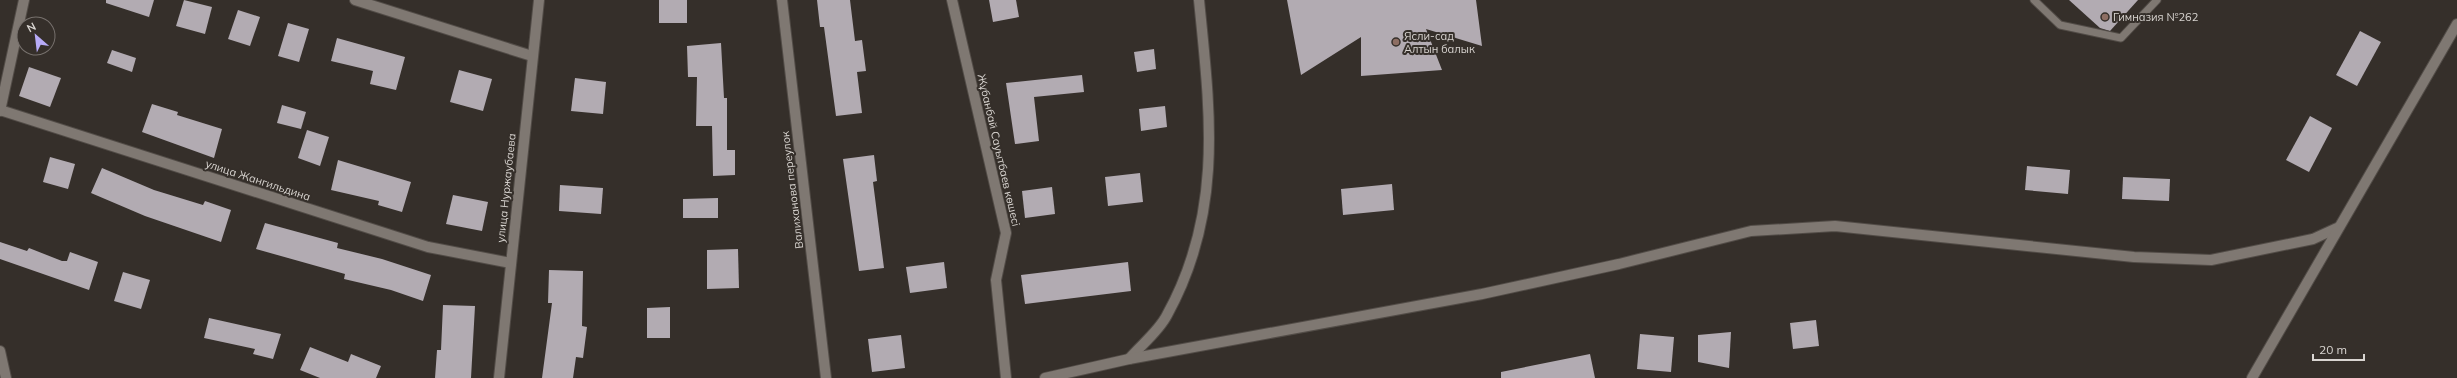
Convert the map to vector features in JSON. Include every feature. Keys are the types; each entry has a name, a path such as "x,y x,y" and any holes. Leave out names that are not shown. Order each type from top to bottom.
{"street":[{"path":"0,110 24,0"},
{"path":"355,0 532,56"},
{"name":"улица Нуржаубаева","path":"499,378 539,0"},
{"name":"Валиханова переулок","path":"782,0 826,378"},
{"name":"Жұбанбай Сауытбаев көшесі","path":"952,0 1006,233 996,280 1006,378"},
{"path":"1129,359 1167,317 1191,262 1206,205 1211,143 1199,0"},
{"path":"2252,378 2333,240 2337,228 2457,24"},
{"name":"улица Жангильдина","path":"0,110 428,247 511,263"},
{"path":"1045,378 1129,359 1482,294 1619,264 1751,231 1835,226 2134,257 2211,260 2313,239 2337,228"},
{"path":"0,351 6,378"}],"lane":[{"path":"2034,0 2060,25 2121,38 2157,0"}],"building":[{"path":"106,0 154,0 149,17 106,3"},
{"path":"184,0 212,7 205,34 176,26"},
{"path":"659,0 687,0 687,23 659,23"},
{"path":"817,0 850,0 855,41 862,40 866,71 857,72 862,113 836,116 824,27 820,27"},
{"path":"989,0 1016,0 1019,17 993,22"},
{"name":"Ясли-сад Алтын балык","path":"1287,0 1476,0 1482,46 1426,29 1442,70 1361,76 1361,37 1301,75"},
{"name":"Гимназия №262","path":"2069,0 2138,0 2110,31 2100,28"},
{"path":"238,10 260,17 250,46 228,39"},
{"path":"288,23 309,29 299,62 278,56"},
{"path":"2360,31 2381,42 2357,86 2336,75"},
{"path":"337,38 405,57 396,90 370,84 373,71 331,61"},
{"path":"721,43 724,98 727,98 727,150 735,150 735,175 713,176 712,126 696,126 697,77 688,77 687,46"},
{"path":"1154,49 1156,69 1137,72 1134,52"},
{"path":"112,50 136,58 132,72 107,63"},
{"path":"29,67 61,78 50,107 19,96"},
{"path":"459,70 492,79 483,111 450,102"},
{"path":"1082,75 1084,92 1034,97 1039,141 1015,144 1006,83"},
{"path":"575,78 606,82 603,114 571,111"},
{"path":"152,104 178,112 177,115 222,129 214,158 142,132"},
{"path":"282,105 306,112 301,129 277,123"},
{"path":"1165,106 1167,127 1141,131 1139,109"},
{"path":"2310,116 2332,128 2309,172 2286,160"},
{"path":"307,130 329,137 320,166 298,158"},
{"path":"874,155 877,181 873,182 884,268 859,271 843,159"},
{"path":"50,157 75,164 68,189 43,182"},
{"path":"338,160 411,182 402,212 378,205 379,201 331,190"},
{"path":"2027,166 2070,170 2068,194 2025,190"},
{"path":"102,168 154,190 203,205 205,201 231,210 221,242 145,216 91,193"},
{"path":"1140,173 1143,202 1108,206 1105,177"},
{"path":"2123,177 2170,179 2169,201 2122,199"},
{"path":"1392,184 1394,210 1343,215 1341,189"},
{"path":"560,185 603,188 601,214 559,211"},
{"path":"1052,187 1055,214 1025,218 1022,191"},
{"path":"453,195 488,202 482,231 446,224"},
{"path":"718,198 718,218 683,218 683,199"},
{"path":"265,223 338,243 337,248 382,259 431,275 423,301 391,290 344,279 345,274 256,249"},
{"path":"0,242 27,251 29,248 62,261 67,261 70,252 98,262 89,290 0,259"},
{"path":"738,249 739,288 707,289 707,250"},
{"path":"944,262 947,288 910,293 906,267"},
{"path":"1128,262 1131,291 1025,304 1021,275"},
{"path":"549,270 583,271 582,326 587,327 583,358 576,357 573,378 542,378 552,303 548,303"},
{"path":"123,272 150,280 141,309 114,301"},
{"path":"443,305 475,306 471,378 435,378 437,350 441,350"},
{"path":"670,307 670,338 647,338 647,308"},
{"path":"209,318 281,334 273,359 253,354 255,349 204,338"},
{"path":"1816,320 1819,346 1793,349 1790,323"},
{"path":"1731,332 1729,368 1698,362 1698,335"},
{"path":"1640,334 1674,337 1671,372 1637,369"},
{"path":"901,335 905,368 872,372 868,339"},
{"path":"310,347 348,362 351,354 381,366 376,378 320,378 300,370"},
{"path":"1590,354 1595,378 1501,378 1501,372"}],"place":[{"name":"Гимназия №262","path":"2105,17"},
{"name":"Ясли-сад Алтын балык","path":"1396,42"}]}
